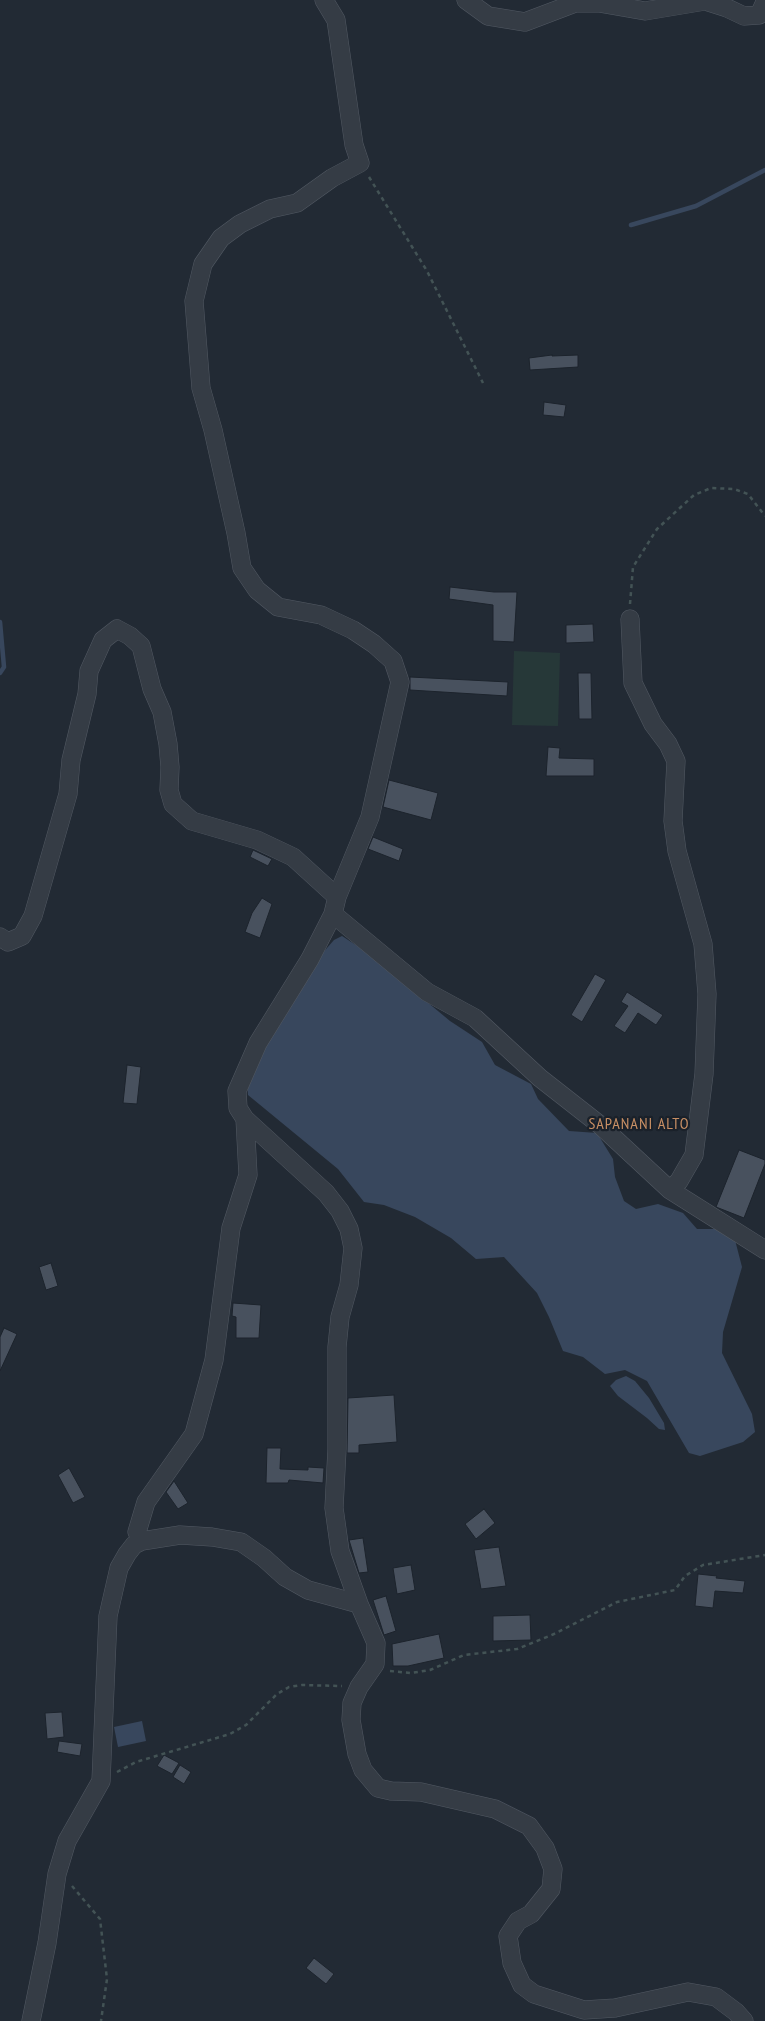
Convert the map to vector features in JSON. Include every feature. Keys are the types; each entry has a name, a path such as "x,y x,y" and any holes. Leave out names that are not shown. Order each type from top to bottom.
{"street":[{"path":"324,0 336,20 354,145 360,163 332,178 297,203 270,209 240,224 221,238 203,264 194,301 201,388 213,430 242,568 257,590 278,607 321,615 353,630 374,644 393,661 400,682 370,817 337,897 333,914 310,959 258,1043 237,1090 238,1108 245,1119 326,1192 349,1229 353,1248 349,1285 340,1317 337,1346 338,1448 334,1508 340,1551 359,1604 376,1643 375,1664 359,1687 352,1703 351,1720 357,1754 362,1770 378,1788 391,1791 421,1792 495,1809 529,1826 545,1848 553,1869 551,1889 531,1914 518,1921 508,1936 512,1963 522,1985 534,1994 584,2010 615,2008 688,1992 716,1997 736,2012 744,2021"},
{"path":"466,0 488,16 525,22 575,3 599,3 645,11 705,1 744,16 759,15 765,2"},
{"path":"630,619 633,683 653,724 668,744 676,761 673,821 676,851 703,944 707,994 704,1074 694,1156 679,1181 670,1190"},
{"path":"0,937 8,942 22,936 33,916 68,794 71,760 87,694 89,671 103,640 117,629 130,636 141,646 152,689 162,712 168,744 169,790 173,804 192,821 257,840 293,857 337,897"},
{"path":"333,914 428,992 475,1018 540,1078 600,1125 670,1190 765,1250"},
{"path":"142,1541 137,1532 146,1502 194,1434 214,1360 232,1228 248,1175 245,1119"},
{"path":"31,2021 47,1943 57,1874 67,1841 100,1781 108,1616 119,1568 134,1545 142,1541 180,1535 212,1536 241,1542 264,1558 285,1577 308,1590 359,1604"}],"path":[{"path":"360,163 427,271 483,383"},
{"path":"630,619 633,567 657,529 694,495 711,488 734,490 748,494 765,516"},
{"path":"375,1664 389,1671 411,1673 430,1670 464,1655 517,1649 554,1634 617,1602 675,1590 686,1576 703,1566 765,1554"},
{"path":"100,1781 136,1762 230,1734 246,1725 277,1694 289,1687 302,1685 359,1687"},
{"path":"57,1874 76,1890 100,1919 107,1979 101,2021"}],"shaded area":[{"path":"514,651 560,653 558,726 512,725"}],"water":[{"path":"342,936 368,953 450,1021 482,1042 495,1065 531,1084 538,1099 569,1131 597,1133 613,1159 615,1177 624,1201 636,1209 658,1204 683,1213 697,1229 719,1229 735,1240 742,1267 723,1332 722,1353 752,1414 755,1432 743,1442 700,1456 689,1453 647,1381 625,1370 605,1374 583,1357 563,1351 537,1293 504,1257 476,1259 451,1238 415,1217 384,1205 364,1202 338,1169 248,1095 247,1080 313,964 334,940"},
{"path":"626,1376 635,1381 649,1398 664,1423 665,1430 659,1429 618,1396 610,1386 616,1380"},
{"path":"142,1721 146,1741 118,1747 114,1727"}],"building":[{"path":"552,355 578,355 578,367 530,370 529,358"},
{"path":"544,402 566,405 564,417 543,415"},
{"path":"450,587 494,592 517,592 514,642 493,641 493,605 449,599"},
{"path":"593,624 594,642 566,643 566,625"},
{"path":"578,673 591,673 592,719 579,719"},
{"path":"410,677 508,682 507,696 410,690"},
{"path":"548,747 560,748 559,758 594,759 594,776 546,776"},
{"path":"389,780 438,793 431,820 383,807"},
{"path":"373,837 403,849 399,861 368,849"},
{"path":"253,850 272,859 268,866 250,857"},
{"path":"262,898 272,904 260,938 245,932 252,913"},
{"path":"595,974 606,980 582,1022 571,1015"},
{"path":"627,992 663,1015 656,1025 638,1013 625,1033 614,1026 628,1006 621,1002"},
{"path":"127,1065 141,1067 137,1104 123,1103"},
{"path":"739,1150 765,1160 744,1218 716,1207"},
{"path":"51,1263 58,1286 46,1290 39,1267"},
{"path":"233,1303 261,1305 259,1338 236,1338 236,1317 232,1316"},
{"path":"4,1328 17,1334 0,1371 0,1337"},
{"path":"394,1395 397,1442 359,1445 359,1453 347,1453 348,1398"},
{"path":"267,1448 281,1448 280,1469 308,1470 308,1467 324,1468 323,1483 289,1480 288,1483 266,1483"},
{"path":"69,1468 85,1497 73,1503 58,1475"},
{"path":"174,1481 188,1503 178,1509 166,1492"},
{"path":"484,1509 495,1523 476,1539 465,1524"},
{"path":"363,1538 368,1572 359,1573 349,1540"},
{"path":"499,1547 506,1586 481,1589 474,1550"},
{"path":"411,1565 415,1590 397,1594 393,1568"},
{"path":"698,1574 745,1581 743,1593 715,1591 713,1608 695,1606"},
{"path":"386,1596 396,1631 384,1635 373,1600"},
{"path":"530,1615 531,1640 493,1641 493,1616"},
{"path":"439,1634 444,1658 408,1666 393,1666 392,1644"},
{"path":"62,1712 64,1737 47,1739 45,1713"},
{"path":"59,1741 82,1744 80,1756 57,1752"},
{"path":"164,1755 179,1763 172,1774 157,1766"},
{"path":"180,1765 191,1772 184,1784 173,1777"},
{"path":"314,1958 334,1974 326,1984 306,1968"}],"waterway":[{"path":"631,225 696,206 765,170"},
{"path":"0,622 4,667 0,673"}],"district":[{"name":"SAPANANI ALTO","path":"639,1124"}]}
